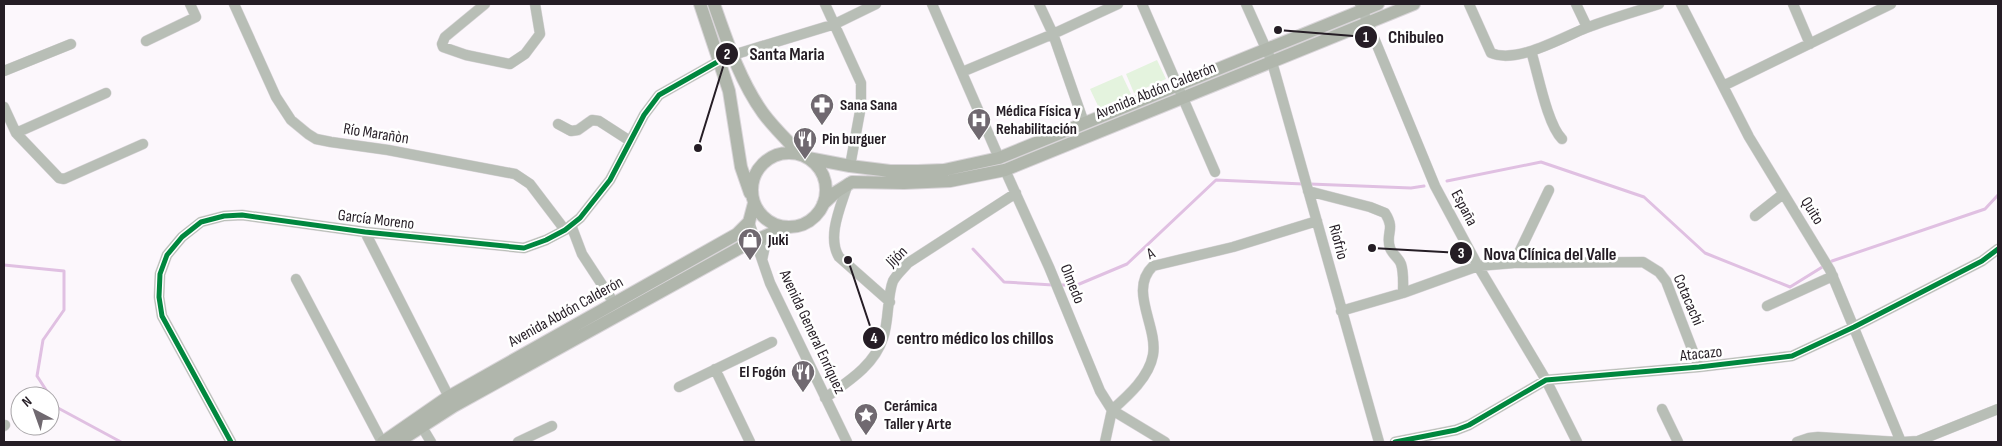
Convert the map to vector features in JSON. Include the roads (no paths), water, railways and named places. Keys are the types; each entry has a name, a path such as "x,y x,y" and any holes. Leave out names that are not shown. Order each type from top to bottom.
{"main road":[{"path":"700,4 734,114 741,167 759,213 781,229 804,224 812,219 823,204 848,183"},
{"path":"714,4 732,54 764,115 804,156 816,164 822,173 826,183 826,194 823,204"},
{"name":"Avenida Abdón Calderón","path":"848,183 856,181 904,183 950,181 1005,170 1182,98 1362,7 1378,4"},
{"name":"Avenida Abdón Calderón","path":"804,156 850,166 890,170 944,170 999,158 1176,85 1369,22 1414,4"},
{"path":"749,222 753,201 753,181 760,166 767,160 783,153 804,156"},
{"name":"Avenida Abdón Calderón","path":"383,442 419,423 614,304 737,234 749,222"},
{"name":"Avenida Abdón Calderón","path":"451,402 755,239 781,229"},
{"name":"Avenida Abdón Calderón","path":"398,442 419,423"}],"street":[{"path":"146,41 196,16 190,4"},
{"name":"Río Marañòn","path":"234,4 276,97 291,120 308,134 316,139 330,142 388,150 515,174 530,184 568,228 614,304"},
{"path":"485,4 445,37 442,44 443,48 510,64 526,54 540,34 535,4"},
{"path":"825,4 862,84 861,106 850,166"},
{"path":"732,54 835,24 876,4"},
{"path":"932,4 999,158"},
{"path":"1039,4 1053,34 1084,123"},
{"path":"962,72 1053,34 1118,4"},
{"path":"1142,4 1215,172"},
{"name":"Riofrìo","path":"1246,4 1269,55 1379,442"},
{"path":"1469,4 1491,54 1501,57 1531,51 1587,27 1659,4"},
{"path":"1576,4 1587,27"},
{"name":"Quito","path":"1681,4 1749,137 1831,273 1901,442"},
{"path":"1792,4 1810,44"},
{"path":"1723,86 1891,4"},
{"name":"España","path":"1362,7 1435,186 1478,266 1546,380 1577,442"},
{"path":"4,71 71,44"},
{"path":"1531,51 1552,123 1562,139"},
{"name":"García Moreno","path":"231,442 162,316 159,283 167,255 190,230 201,222 224,216 242,215 364,232 524,248 536,245 568,228 580,218 610,180 644,116 659,95 719,61"},
{"path":"16,133 106,93"},
{"path":"4,107 16,133 60,178 64,179 143,144"},
{"path":"558,124 570,131 578,130 592,120 600,121 630,141"},
{"name":"Olmedo","path":"1005,170 1049,267 1100,391 1112,410"},
{"path":"848,183 835,228 835,251 839,257 890,302"},
{"path":"1308,190 1385,213 1391,227 1388,242 1390,250 1402,266 1403,293"},
{"path":"1514,263 1549,190"},
{"name":"Jijón","path":"825,398 851,380 872,360 883,339 893,282 908,263 1016,193"},
{"path":"1755,216 1783,194"},
{"name":"A","path":"1112,410 1128,396 1143,378 1153,355 1154,345 1142,285 1146,275 1153,266 1233,247 1317,221"},
{"name":"Avenida General Enríquez","path":"749,222 770,284 847,442"},
{"name":"Avenida General Enríquez","path":"762,261 765,246 781,229"},
{"path":"364,232 451,402"},
{"name":"Atacazo","path":"1395,442 1456,430 1546,380 1699,367 1792,356 1854,328 1982,261 1998,250"},
{"name":"Cotacachi","path":"1341,311 1403,293 1478,266 1514,263 1643,262 1659,272 1666,281 1699,367"},
{"path":"1767,306 1831,273"},
{"path":"296,279 383,442"},
{"path":"680,387 772,342"},
{"path":"715,370 750,442"},
{"path":"1662,409 1678,442"},
{"path":"1797,442 1818,437 1901,442 1918,441 1998,409"},
{"path":"1105,442 1112,410 1165,442"},
{"path":"419,423 431,442"},
{"path":"518,442 552,426"}],"waterway":[{"path":"1447,181 1541,162 1644,197 1705,253 1790,287 1832,261 1985,209 1998,195"},
{"path":"1060,285 1077,285 1127,264 1216,180 1303,184"},
{"path":"1310,184 1411,188 1424,186"},
{"path":"973,249 1004,282 1053,285"},
{"path":"4,265 64,271 64,310 43,340 37,376 44,386"},
{"path":"60,409 121,442"}],"place":[{"name":"Chibuleo","path":"1278,30"},
{"name":"Sana Sana","path":"822,126"},
{"name":"Médica Física y Rehabilitación","path":"979,141"},
{"name":"Santa Maria","path":"698,148"},
{"name":"Pin burguer","path":"805,160"},
{"name":"Nova Clínica del Valle","path":"1372,248"},
{"name":"centro médico los chillos","path":"848,260"},
{"name":"Juki","path":"750,261"},
{"name":"El Fogón","path":"803,393"},
{"name":"Cerámica Taller y Arte","path":"866,436"}]}
